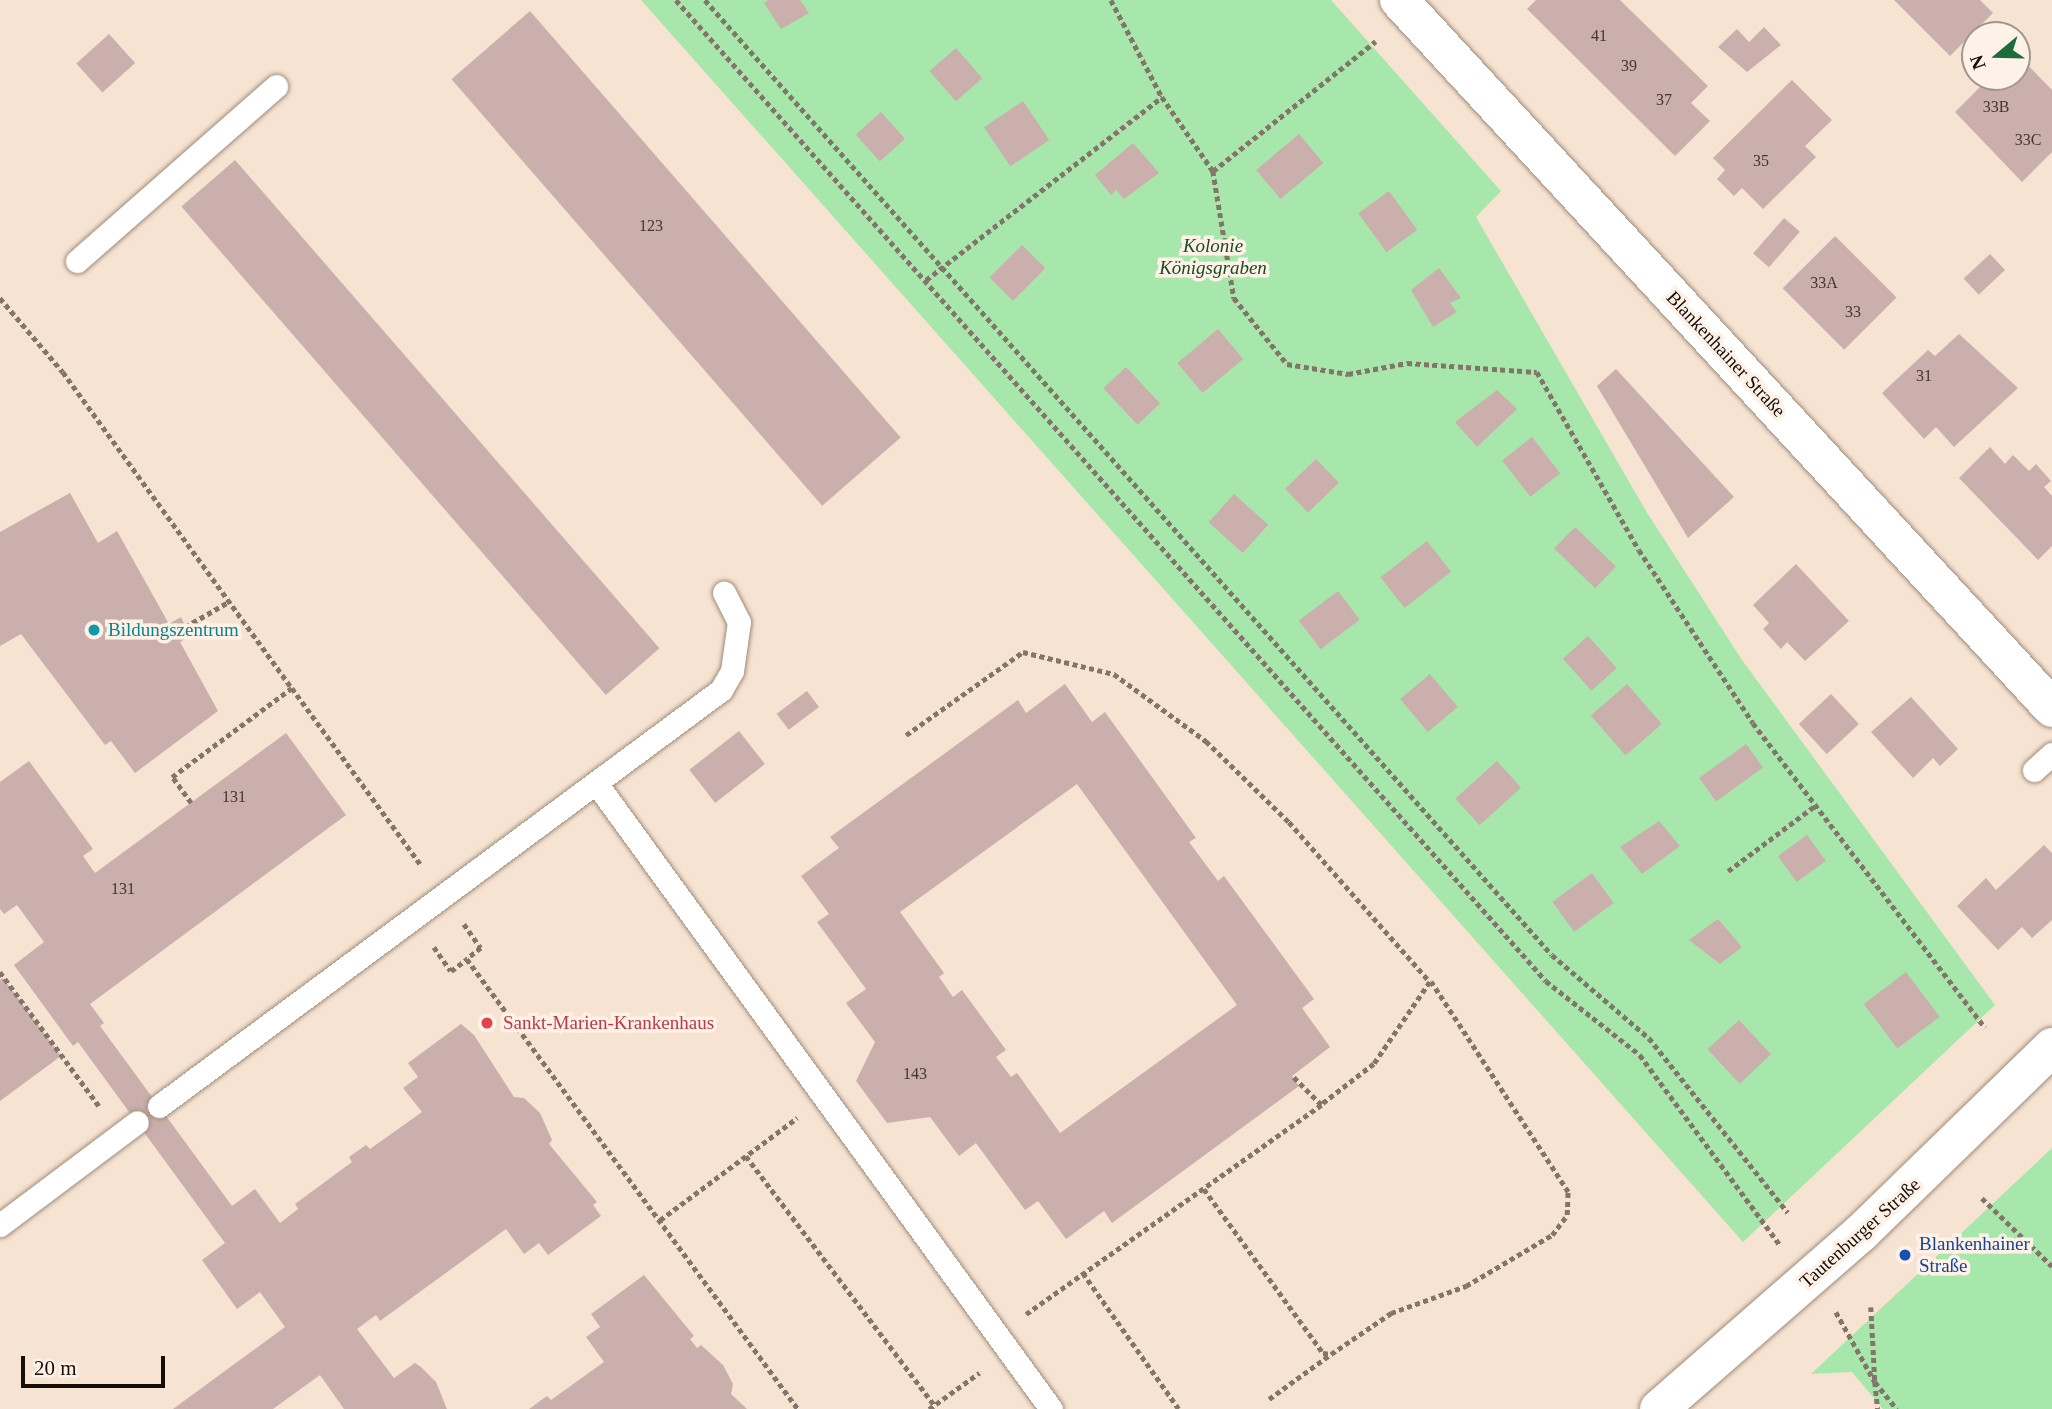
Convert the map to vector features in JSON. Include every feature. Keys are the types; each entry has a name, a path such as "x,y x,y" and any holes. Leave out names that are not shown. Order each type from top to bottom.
{"street":[{"name":"Blankenhainer Straße","path":"1399,0 2052,708"},
{"name":"Tautenburger Straße","path":"1659,1409 1851,1242 2052,1047"}],"lane":[{"path":"77,261 276,86"},
{"path":"159,1106 414,920 721,690 732,671 739,622 724,593"},
{"path":"2034,770 2052,754"},
{"path":"596,783 1051,1409"},
{"path":"0,1225 129,1129"}],"path":[{"path":"676,0 1546,981 1640,1055 1766,1229"},
{"path":"705,0 1552,955 1649,1038 1788,1213"},
{"path":"1111,0 1163,97 1213,171 1234,298 1287,364 1348,373 1407,363 1537,372 1639,550 1753,723 1985,1028"},
{"path":"1213,171 1376,41"},
{"path":"926,279 1163,97"},
{"path":"0,298 63,372 481,948 452,971 414,920"},
{"path":"186,626 230,601"},
{"path":"906,735 1023,652 1115,674 1206,741 1280,813 1430,982 1568,1192 1567,1215 1552,1235 1501,1267 1372,1323 1269,1399"},
{"path":"191,803 172,777 292,688"},
{"path":"1728,871 1816,806"},
{"path":"467,959 798,1409"},
{"path":"0,972 129,1129"},
{"path":"929,1409 1083,1273 1321,1105 1374,1063 1430,982"},
{"path":"1292,1076 1321,1105"},
{"path":"660,1220 824,1098"},
{"path":"746,1156 934,1405"},
{"path":"1204,1189 1323,1353 1331,1354"},
{"path":"1982,1198 2052,1266"},
{"path":"1083,1273 1179,1409"},
{"path":"1871,1307 1878,1409"},
{"path":"1848,1327 1875,1382 1897,1409"}],"green space":[{"name":"Kolonie Königsgraben","path":"641,0 1331,0 1501,191 1476,217 1646,511 1742,660 1995,1005 1743,1242"},
{"path":"2052,1148 2052,1409 1883,1409 1852,1372 1811,1374"}],"building":[{"path":"768,0 800,0 809,13 781,29 764,3"},
{"path":"1536,0 1620,0 1708,86 1691,103 1710,121 1675,156 1527,9"},
{"path":"1894,0 1980,0 1993,13 1985,21 1961,21 1961,45 1950,56"},
{"path":"530,11 901,437 822,506 452,79"},
{"path":"1764,27 1781,45 1747,72 1718,47 1737,29 1749,42"},
{"path":"109,34 135,63 102,92 76,63"},
{"path":"956,48 982,78 956,101 930,71"},
{"path":"2031,68 2052,90 2052,152 2022,182 1955,112 1976,91 2031,91"},
{"path":"1792,80 1832,120 1805,146 1816,157 1763,209 1742,188 1734,196 1717,179 1725,170 1713,158"},
{"path":"1023,101 1049,140 1010,166 984,127"},
{"path":"881,112 905,139 880,162 856,135"},
{"path":"1299,134 1323,163 1281,199 1256,170"},
{"path":"1133,143 1159,173 1124,199 1116,190 1111,195 1095,175"},
{"path":"235,160 659,648 606,695 181,207"},
{"path":"1389,191 1417,230 1386,252 1358,213"},
{"path":"1784,218 1800,232 1769,267 1753,253"},
{"path":"1835,236 1897,298 1844,350 1783,288"},
{"path":"1022,245 1045,268 1013,301 989,278"},
{"path":"1990,254 2005,270 1979,295 1964,279"},
{"path":"1439,268 1461,298 1450,303 1457,312 1433,327 1411,290"},
{"path":"1218,329 1243,359 1202,393 1177,363"},
{"path":"1959,334 2018,388 1954,447 1936,427 1924,439 1882,393 1928,350 1935,356"},
{"path":"1126,367 1160,404 1137,425 1103,388"},
{"path":"1616,369 1734,497 1688,538 1597,386"},
{"path":"1497,390 1517,409 1477,447 1455,422"},
{"path":"1532,437 1560,473 1530,497 1502,460"},
{"path":"1990,447 2005,464 2013,455 2029,471 2036,464 2051,481 2044,487 2052,496 2052,546 2038,560 1959,478"},
{"path":"1316,459 1339,483 1308,513 1285,489"},
{"name":"Bildungszentrum","path":"70,493 98,543 117,531 169,624 181,617 190,636 180,642 218,711 135,773 111,741 105,745 21,634 0,646 0,532"},
{"path":"1234,494 1268,525 1243,553 1209,522"},
{"path":"1575,527 1616,567 1595,588 1554,549"},
{"path":"1427,541 1451,572 1405,608 1381,577"},
{"path":"1796,564 1849,621 1805,661 1787,642 1781,649 1763,629 1769,623 1753,605"},
{"path":"1338,591 1360,620 1321,649 1299,620"},
{"path":"1588,636 1617,668 1592,691 1563,659"},
{"path":"1430,674 1458,707 1428,732 1400,699"},
{"path":"1065,684 1092,722 1105,712 1196,838 1189,842 1218,881 1224,876 1314,999 1302,1008 1330,1047 1292,1076 1299,1086 1112,1223 1104,1211 1066,1239 1038,1201 1025,1210 976,1143 959,1156 930,1117 887,1123 856,1081 875,1042 846,1003 866,989 817,922 829,914 801,876 839,848 830,837 1018,700 1026,713","holes":["1077,784 1237,1005 1060,1133 1017,1073 1011,1077 996,1057 1006,1050 962,990 953,997 939,977 944,973 900,912"]},
{"path":"1627,684 1662,724 1626,755 1591,715"},
{"path":"807,691 819,707 789,730 777,714"},
{"path":"1831,694 1859,724 1827,754 1799,724"},
{"path":"1911,697 1958,749 1940,766 1933,758 1913,778 1871,732"},
{"path":"739,731 765,764 715,803 689,770"},
{"path":"286,733 346,815 90,1004 104,1023 100,1026 232,1206 255,1189 280,1223 298,1209 295,1204 352,1162 349,1157 366,1145 370,1149 422,1112 403,1088 418,1077 408,1063 461,1024 474,1035 514,1097 524,1098 540,1113 552,1140 549,1144 597,1202 593,1205 601,1216 548,1255 539,1243 524,1254 506,1229 380,1321 376,1315 357,1329 394,1378 415,1363 421,1367 436,1382 447,1409 344,1409 320,1375 273,1409 173,1409 285,1327 260,1292 237,1309 202,1260 225,1243 78,1042 73,1046 14,965 44,942 17,905 4,914 0,909 0,782 29,761 93,849 83,856 95,873"},
{"path":"1746,744 1763,767 1716,802 1699,778"},
{"path":"1497,761 1521,788 1479,825 1455,798"},
{"path":"1659,821 1680,846 1642,874 1620,847"},
{"path":"1807,835 1826,861 1797,882 1778,856"},
{"path":"2044,845 2052,853 2052,920 2032,938 2022,927 1998,950 1957,906 1986,878 1996,890"},
{"path":"1592,873 1614,903 1574,932 1552,902"},
{"path":"1718,919 1742,947 1720,964 1689,940"},
{"path":"1906,972 1940,1017 1897,1049 1864,1004"},
{"path":"3,978 61,1056 0,1101 0,980"},
{"path":"1739,1020 1771,1054 1740,1084 1708,1049"},
{"path":"644,1275 694,1336 690,1339 697,1348 701,1345 723,1365 733,1384 731,1394 747,1409 529,1409 547,1396 551,1400 604,1362 586,1337 600,1327 591,1314"}],"place":[{"name":"Bildungszentrum","path":"94,630"},
{"name":"Sankt-Marien-Krankenhaus","path":"487,1023"},
{"name":"Blankenhainer Straße","path":"1905,1255"}]}
